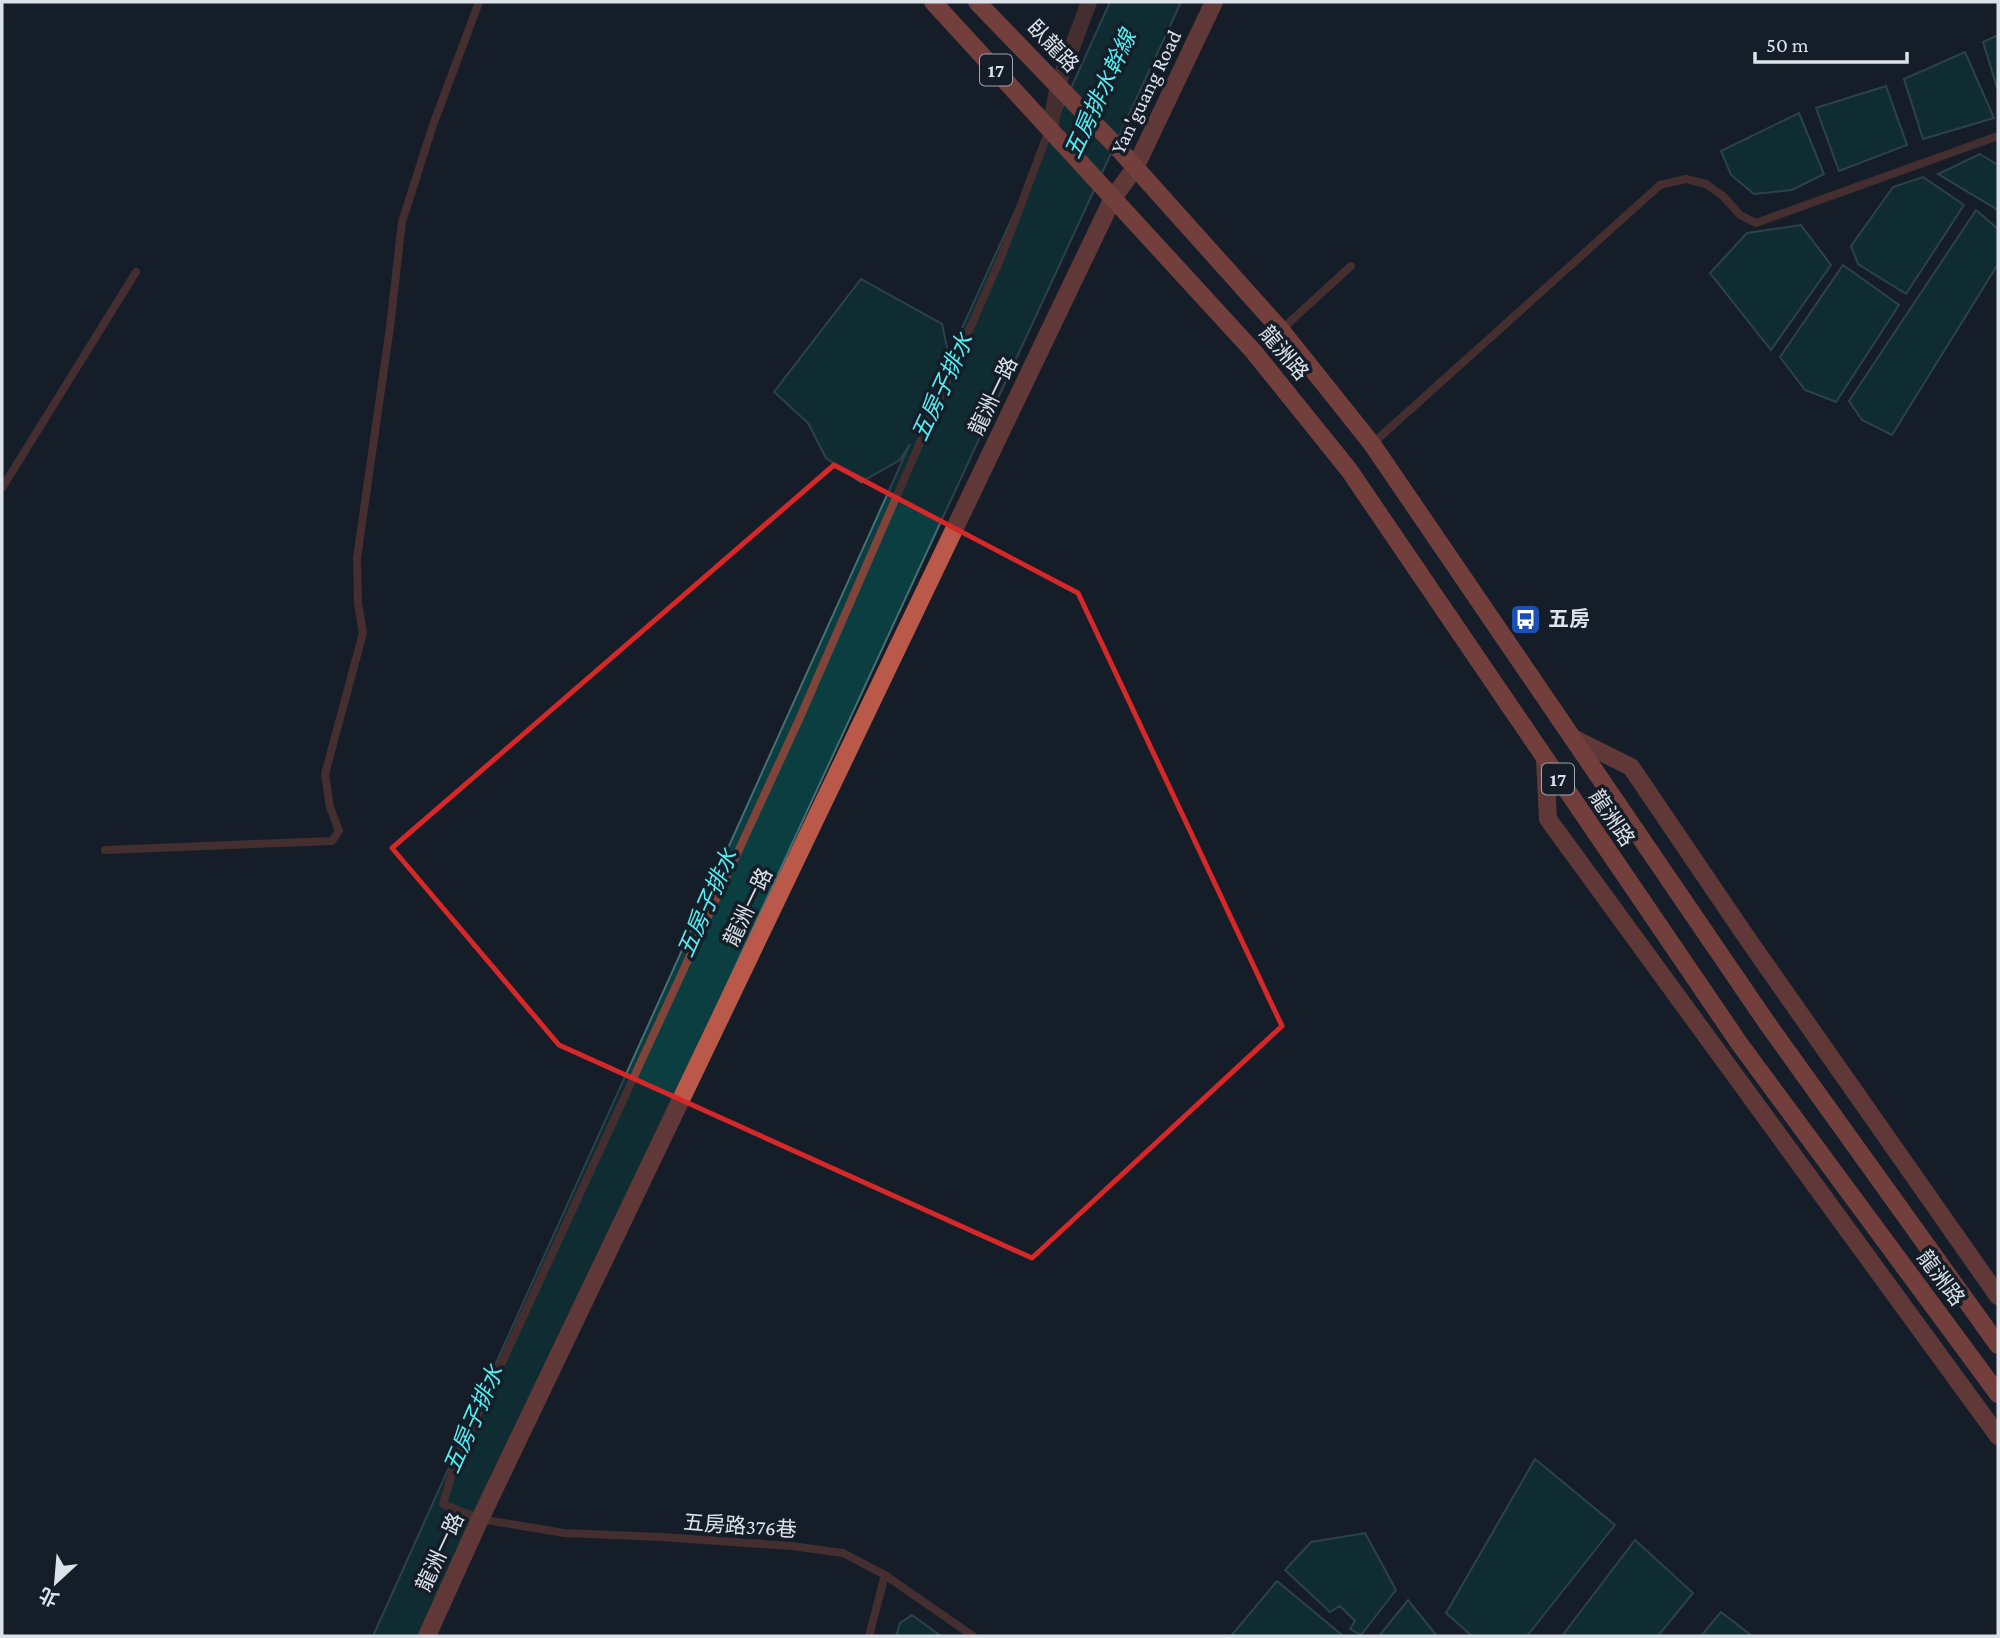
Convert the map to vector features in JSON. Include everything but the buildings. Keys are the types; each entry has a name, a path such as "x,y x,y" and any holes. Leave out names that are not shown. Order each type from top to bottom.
{"main road":[{"name":"17","path":"933,2 1054,133"},
{"name":"臥龍路","path":"977,2 1062,88"},
{"name":"龍洲路","path":"1062,88 1281,330 1372,444 1767,1023 1998,1345"},
{"name":"龍洲路","path":"1054,133 1254,352 1349,470 1739,1043 1998,1394"}],"street":[{"path":"1054,133 1062,88 1089,2"},
{"name":"Yan'guang Road","path":"1113,198 1135,168 1214,2"},
{"name":"龍洲一路","path":"426,1636 473,1516 1113,198"},
{"path":"1575,739 1631,767 1998,1296"},
{"path":"1545,760 1548,819 1998,1436"}],"lane":[{"path":"105,850 332,841 339,831 330,807 325,774 337,738 363,633 358,603 357,558 402,222 433,125 479,2"},
{"name":"五房路376巷","path":"972,1636 885,1575 843,1553 791,1546 674,1538 564,1534 473,1516 443,1504 454,1466 798,722 836,631 919,449 1054,133"},
{"path":"1372,444 1660,184 1686,179 1706,184 1723,196 1740,215 1756,223 1998,136"},
{"path":"1281,330 1350,266"},
{"path":"2,488 136,272"},
{"path":"869,1636 885,1575"}],"highlighted area":[{"path":"834,465 1078,593 1282,1026 1032,1258 559,1045 392,848"}],"water":[{"path":"1110,2 1181,2 426,1636 373,1636 910,444 900,460 861,482 826,458 808,423 774,392 861,279 942,324 949,357"},
{"path":"1998,35 1998,91 1983,42"},
{"path":"1965,52 1994,118 1923,139 1904,79"},
{"path":"1886,86 1907,145 1839,171 1816,108"},
{"path":"1799,113 1824,174 1792,190 1754,194 1731,175 1721,151"},
{"path":"1980,154 1998,165 1998,210 1938,174"},
{"path":"1923,177 1964,205 1906,294 1858,264 1851,246 1893,187"},
{"path":"1976,210 1998,229 1998,264 1892,435 1862,420 1849,401"},
{"path":"1801,225 1831,265 1771,350 1710,273 1747,233"},
{"path":"1843,265 1899,305 1836,402 1805,390 1780,357"},
{"path":"1535,1459 1615,1525 1527,1636 1472,1636 1446,1613"},
{"path":"1365,1533 1396,1590 1361,1635 1350,1629 1355,1621 1340,1606 1330,1612 1285,1570 1311,1542"},
{"path":"1635,1540 1693,1593 1658,1636 1562,1636"},
{"path":"1277,1581 1342,1635 1343,1636 1231,1636"},
{"path":"1408,1600 1437,1636 1379,1636"},
{"path":"1721,1612 1752,1636 1701,1636"},
{"path":"912,1615 941,1636 896,1636 900,1623"}],"place":[{"name":"五房","path":"1525,619"}],"water label":[{"name":"五房排水幹線","path":"1100,94"},
{"name":"五房子排水","path":"942,387"},
{"name":"五房子排水","path":"707,903"},
{"name":"五房子排水","path":"473,1419"}]}
